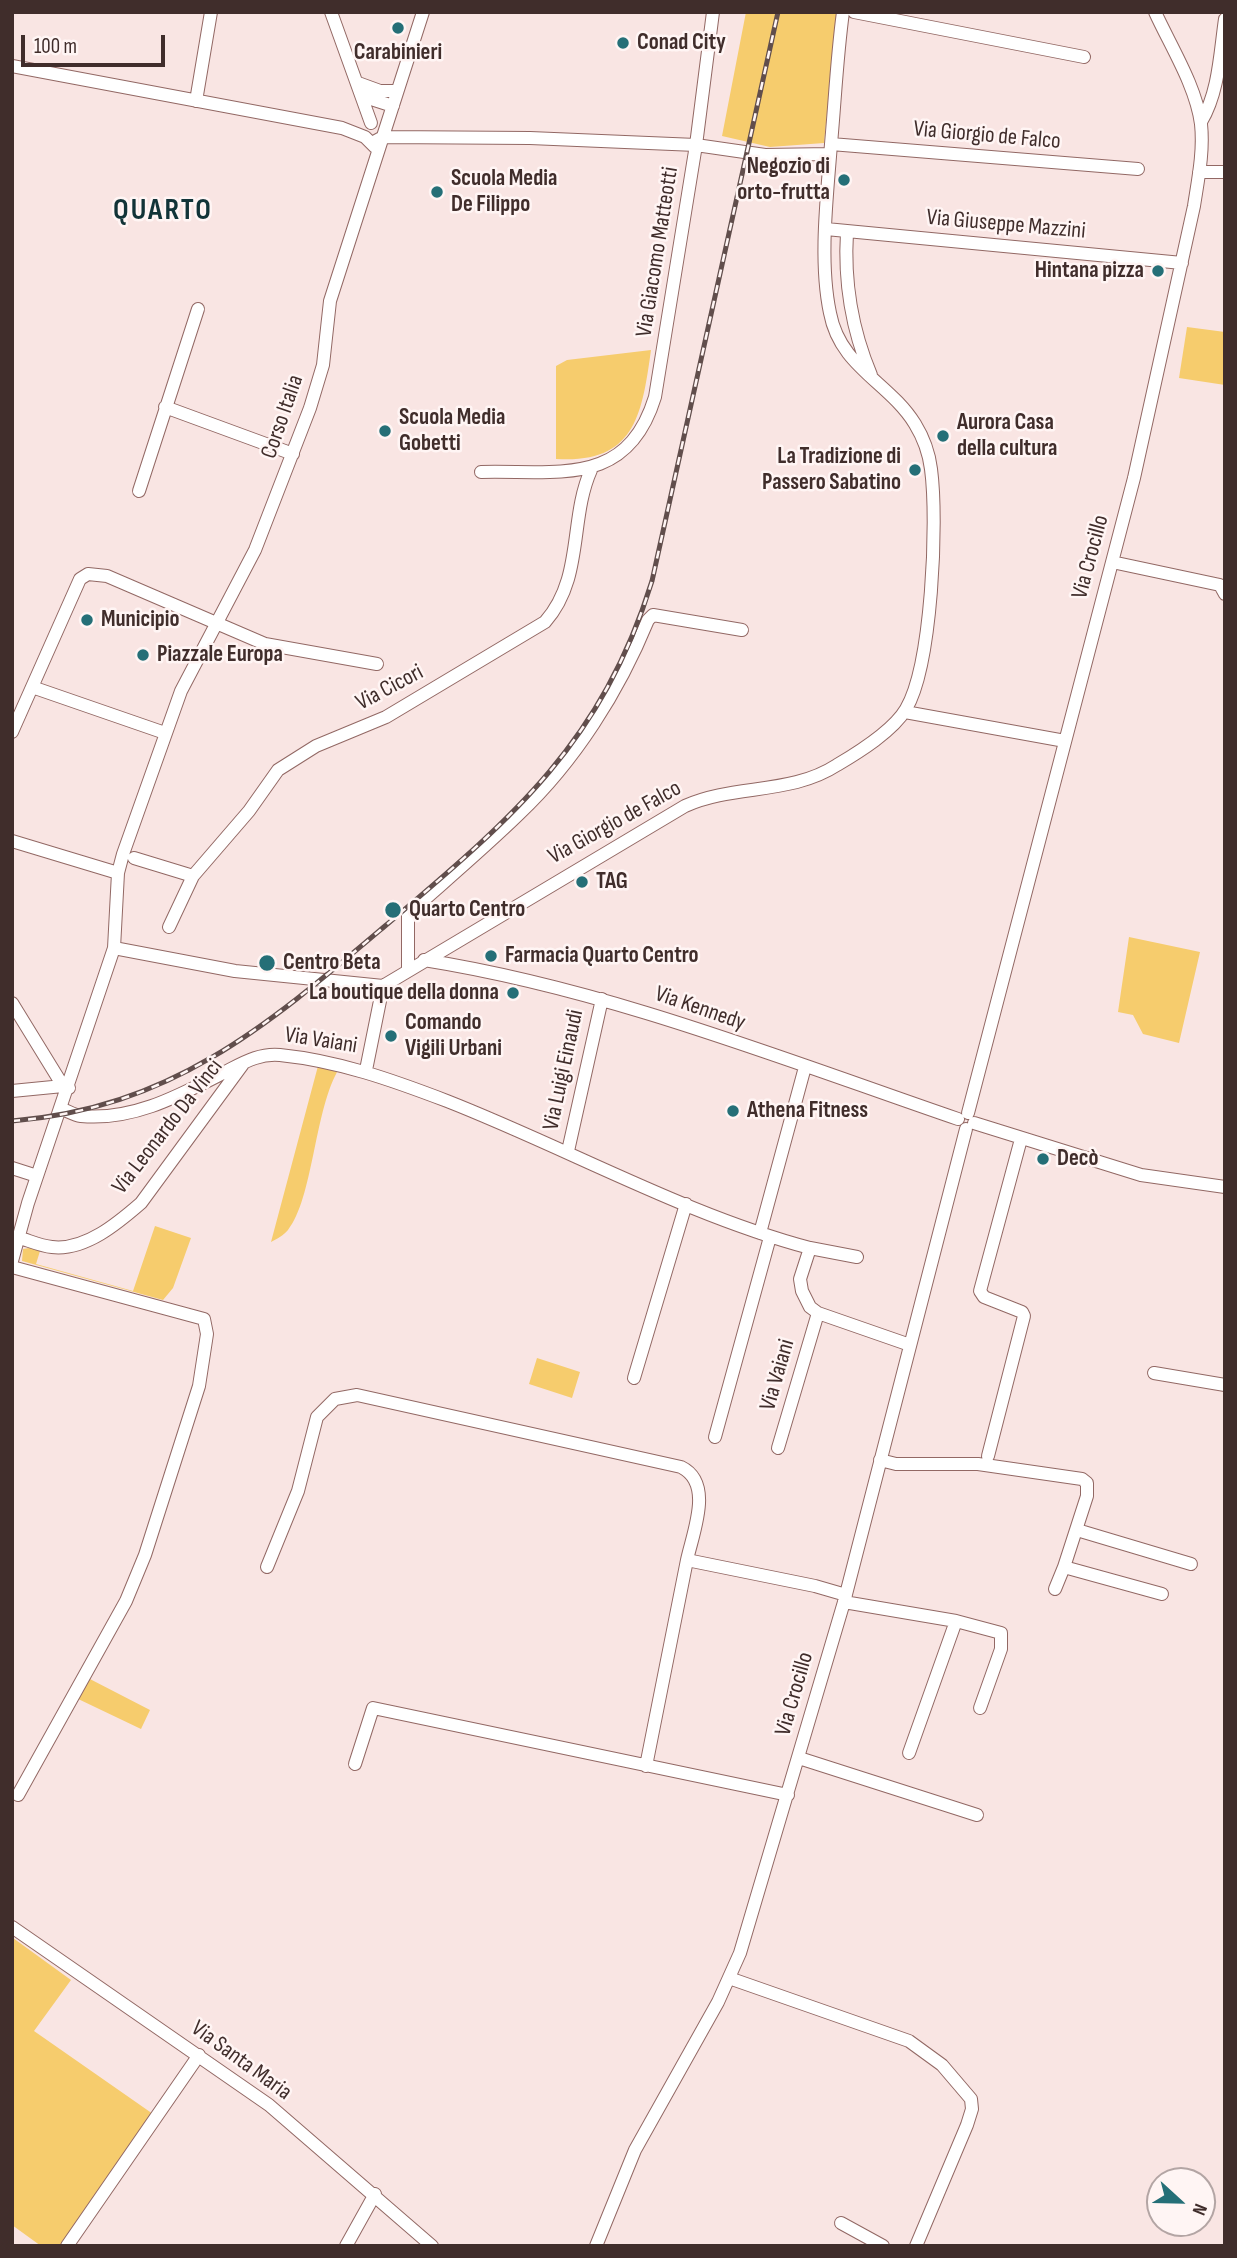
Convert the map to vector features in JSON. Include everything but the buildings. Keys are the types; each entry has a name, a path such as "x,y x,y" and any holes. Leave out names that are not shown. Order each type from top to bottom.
{"street":[{"path":"196,101 211,12"},
{"path":"331,12 358,83 373,136"},
{"name":"Corso Italia","path":"66,1087 114,948 118,873 164,733 186,680 255,550 293,454 323,365 330,301 373,136 393,106 423,12"},
{"name":"Via Giacomo Matteotti","path":"591,470 621,455 640,434 650,414 696,145 713,12"},
{"name":"Via Giorgio de Falco","path":"383,986 542,889 706,797 774,787 818,777 863,747 905,712 919,679 926,640 934,500 931,466 914,421 842,348 829,312 826,229 835,65 843,12"},
{"path":"854,12 1084,57"},
{"name":"Via Crocillo","path":"596,2246 635,2150 740,1953 845,1599 1112,562 1182,263 1199,172 1201,122 1191,89 1155,12"},
{"path":"1201,122 1208,110 1217,77 1225,19"},
{"path":"12,66 373,136 530,138 696,145 765,155 831,149"},
{"path":"358,83 380,91 397,91"},
{"path":"362,96 393,106"},
{"name":"Via Giorgio de Falco","path":"831,149 1138,169"},
{"path":"1199,172 1225,172"},
{"name":"Via Giuseppe Mazzini","path":"826,229 1182,263"},
{"name":"Via Giorgio de Falco","path":"847,232 846,275 861,348 872,379"},
{"path":"139,491 164,407 198,309"},
{"path":"848,355 861,348"},
{"path":"164,407 293,454"},
{"path":"481,472 591,470"},
{"name":"Via Cicori","path":"169,927 193,876 249,811 278,770 316,746 386,718 545,622 555,610 569,580 591,470"},
{"path":"1112,562 1223,585"},
{"path":"12,732 80,579 88,573 107,576 265,644 377,664"},
{"path":"408,969 408,914 495,838 554,776 582,741 620,681 648,620 653,615 742,631"},
{"path":"32,687 164,733"},
{"path":"905,712 1065,741"},
{"path":"12,841 118,873"},
{"path":"134,858 193,876"},
{"path":"114,948 235,971 383,986 366,1070"},
{"name":"Via Kennedy","path":"424,960 488,970 602,999 1021,1139 1141,1175 1225,1187"},
{"name":"Via Luigi Einaudi","path":"568,1151 602,999"},
{"path":"12,1003 66,1087 62,1109 37,1176 12,1261"},
{"name":"Via Vaiani","path":"62,1109 80,1116 133,1113 157,1105 245,1062 268,1055 366,1070 568,1151 686,1204 765,1235 810,1248 857,1257"},
{"name":"Via Leonardo Da Vinci","path":"20,1238 47,1246 67,1246 95,1236 141,1203 245,1062"},
{"path":"765,1235 805,1067"},
{"path":"12,1091 66,1087"},
{"path":"988,1456 1024,1316 1022,1312 984,1297 980,1291 1021,1139"},
{"path":"12,1168 37,1176"},
{"path":"634,1378 686,1204"},
{"name":"Via Vaiani","path":"715,1437 765,1235"},
{"path":"810,1248 800,1283 806,1301 818,1313 910,1345"},
{"path":"12,1267 204,1319 206,1334 199,1387 145,1555 126,1601 18,1795"},
{"name":"Via Vaiani","path":"778,1448 818,1313"},
{"path":"1154,1373 1225,1385"},
{"path":"267,1567 298,1492 317,1417 335,1399 357,1395 686,1469 694,1476 699,1491 646,1766"},
{"path":"880,1460 896,1464 978,1464 1082,1479 1087,1483 1087,1496 1055,1589"},
{"path":"1077,1530 1191,1564"},
{"path":"687,1560 815,1586 845,1599 997,1631 1002,1637 980,1708"},
{"path":"1064,1567 1162,1594"},
{"path":"909,1753 956,1621"},
{"path":"355,1764 373,1708 788,1796"},
{"path":"799,1758 977,1815"},
{"name":"Via Santa Maria","path":"13,1929 199,2055 303,2132 432,2246"},
{"path":"729,1978 909,2041 942,2065 971,2099 972,2109 967,2125 916,2246"},
{"path":"67,2246 199,2055"},
{"path":"346,2246 375,2194"},
{"path":"841,2223 883,2246"}],"shaded area":[{"path":"746,12 837,12 824,143 770,147 722,136"},
{"path":"1187,327 1225,332 1225,385 1179,378"},
{"path":"651,350 643,395 630,431 618,444 603,453 582,458 556,459 556,366 567,360"},
{"path":"1129,937 1200,952 1179,1043 1143,1034 1133,1015 1118,1012"},
{"path":"318,1066 337,1072 323,1110 303,1198 286,1232 271,1242"},
{"path":"155,1226 191,1238 173,1288 163,1300 22,1261 23,1249 35,1247 40,1251 36,1264 133,1291"},
{"path":"537,1358 580,1372 572,1398 529,1384"},
{"path":"86,1677 150,1710 141,1729 74,1697"},
{"path":"13,1938 71,1980 34,2031 153,2114 61,2246 41,2246 12,2225"}],"railway":[{"path":"12,1121 69,1113 121,1099 169,1080 215,1056 258,1028 342,962 473,850 547,775 578,734 606,689 631,639 652,581 778,12"}],"place":[{"name":"Carabinieri","path":"398,28"},
{"name":"Conad City","path":"623,43"},
{"name":"Negozio di orto-frutta","path":"844,180"},
{"name":"Scuola Media De Filippo","path":"437,192"},
{"name":"Hintana pizza","path":"1158,271"},
{"name":"Scuola Media Gobetti","path":"385,431"},
{"name":"Aurora Casa della cultura","path":"943,436"},
{"name":"La Tradizione di Passero Sabatino","path":"915,470"},
{"name":"Municipio","path":"87,620"},
{"name":"Piazzale Europa","path":"143,655"},
{"name":"TAG","path":"582,882"},
{"name":"Quarto Centro","path":"393,910"},
{"name":"Farmacia Quarto Centro","path":"491,956"},
{"name":"Centro Beta","path":"267,963"},
{"name":"La boutique della donna","path":"513,993"},
{"name":"Comando Vigili Urbani","path":"391,1036"},
{"name":"Athena Fitness","path":"733,1111"},
{"name":"Decò","path":"1043,1159"}],"district":[{"name":"QUARTO","path":"163,211"}]}
